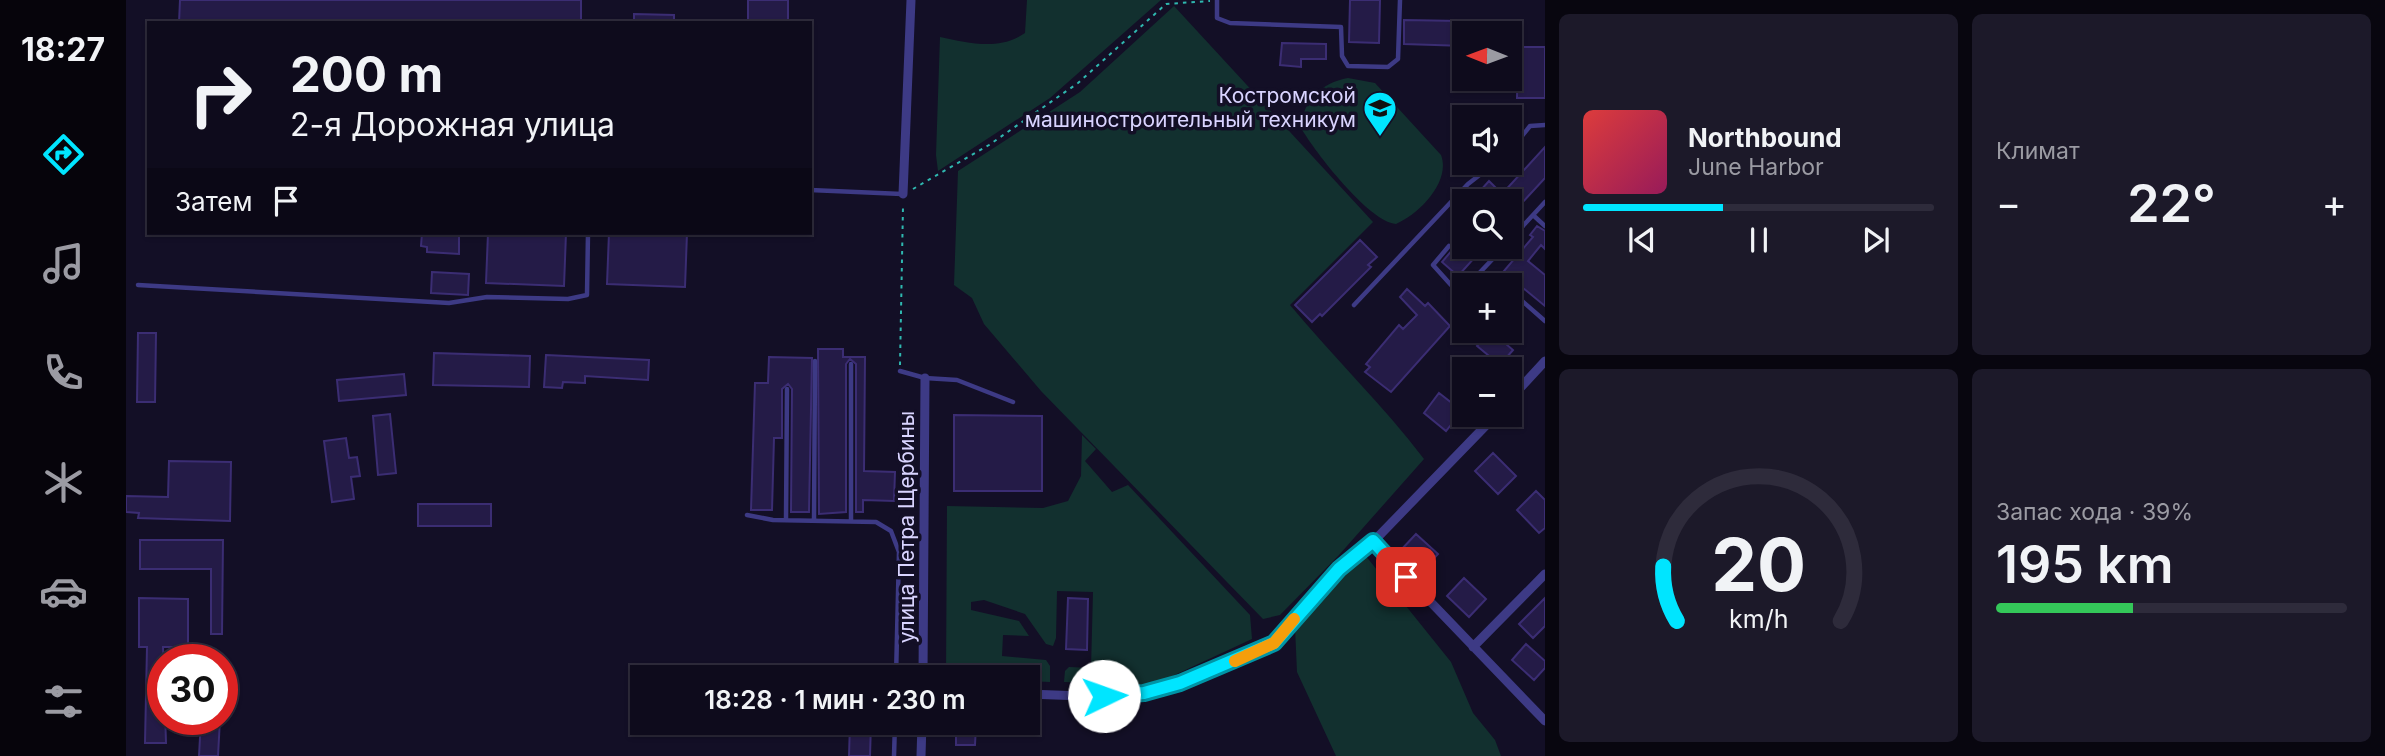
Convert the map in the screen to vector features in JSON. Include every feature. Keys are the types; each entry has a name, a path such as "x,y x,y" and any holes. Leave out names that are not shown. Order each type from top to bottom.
{"street":[{"path":"903,194 911,0"},
{"path":"1522,386 1545,361"},
{"name":"улица Петра Щербины","path":"923,665 925,378"},
{"path":"1040,694 1083,696 1144,693 1211,672 1274,643 1339,569 1373,541 1484,427"},
{"path":"1373,541 1545,721"},
{"path":"1473,647 1545,574"},
{"path":"921,756 922,735"}],"lane":[{"path":"1216,0 1217,18 1230,23 1341,27 1342,56 1348,66 1388,66 1398,59 1400,0"},
{"path":"1522,136 1530,126 1545,125"},
{"path":"1354,305 1480,175"},
{"path":"812,190 903,194"},
{"path":"1522,227 1545,202"},
{"path":"1533,215 1545,226"},
{"path":"138,285 449,303 488,297 568,299 587,295 588,235"},
{"path":"1449,246 1433,265 1452,285"},
{"path":"1479,273 1492,259"},
{"path":"1522,301 1545,321"},
{"path":"814,520 815,361"},
{"path":"851,365 851,521"},
{"path":"900,371 925,378 957,380 1013,402"},
{"path":"786,520 787,389"},
{"path":"747,515 786,520 876,522 891,531 899,551 896,665"},
{"path":"894,756 895,735"}],"path":[{"path":"900,371 903,194 989,145 1035,115 1078,83 1166,4 1216,0"}],"green space":[{"path":"1027,0 1161,0 1050,98 938,171 936,155 940,37 984,44 1015,39 1025,33"},
{"path":"1174,6 1373,222 1290,305 1424,459 1339,555 1280,615 1263,619 1041,391 984,324 972,298 954,285 958,171 1080,92"},
{"path":"1348,78 1375,83 1441,155 1442,175 1431,196 1415,213 1396,224 1372,212 1358,199 1330,168 1301,128 1305,109 1315,94 1338,80"},
{"path":"1082,435 1096,449 1085,461 1112,492 1128,485 1250,615 1252,639 1153,685 1064,682 1065,671 1069,667 1091,668 1093,592 1057,591 1056,638 1053,646 1046,644 1025,614 984,600 971,602 971,610 1019,621 1029,636 1003,635 1002,656 1046,660 1050,666 1050,682 1040,682 1040,665 946,665 947,506 1043,508 1068,501 1081,476"},
{"path":"1365,555 1451,662 1473,713 1495,740 1501,756 1336,756 1297,672 1295,627 1351,562"}],"building":[{"path":"180,0 581,0 581,21 179,21"},
{"path":"748,0 788,0 788,21 748,21"},
{"path":"1350,0 1380,0 1379,43 1349,42"},
{"path":"634,14 674,15 674,21 634,21"},
{"path":"1404,20 1461,21 1452,21 1452,46 1404,44"},
{"path":"1282,43 1326,44 1326,59 1301,59 1301,67 1280,65"},
{"path":"1522,47 1545,47 1545,98 1517,98 1517,91 1522,91"},
{"path":"1545,147 1545,178 1522,203 1522,189 1507,189"},
{"path":"1489,181 1497,189 1482,189"},
{"path":"1537,226 1545,231 1545,249 1541,245 1528,261 1545,275 1545,306 1522,287 1522,273 1502,273 1514,259 1522,259 1522,250 1533,237 1530,235"},
{"path":"422,235 459,235 459,254 427,252 427,247 421,246"},
{"path":"488,235 566,235 564,286 486,283"},
{"path":"609,235 687,235 685,287 607,284"},
{"path":"1360,240 1377,257 1368,265 1371,267 1322,316 1320,314 1312,322 1295,305"},
{"path":"1452,250 1452,259 1473,259 1461,273 1455,273 1442,262"},
{"path":"432,272 469,274 468,295 431,293"},
{"path":"1407,289 1425,306 1428,303 1450,326 1391,392 1365,372 1370,367 1366,364 1399,325 1403,329 1417,315 1400,297"},
{"path":"138,333 156,333 155,402 137,402"},
{"path":"1480,343 1505,343 1513,350 1507,357 1490,357 1477,346"},
{"path":"818,349 843,349 843,357 865,357 864,471 895,472 894,501 863,500 863,512 856,512 856,364 850,359 846,364 846,512 819,514"},
{"path":"434,353 530,356 529,387 433,385"},
{"path":"546,355 649,360 648,380 585,376 585,383 563,382 562,388 544,387"},
{"path":"769,357 812,358 809,512 791,512 792,389 788,384 782,389 782,438 774,438 772,510 751,510 755,383 768,383"},
{"path":"404,374 406,395 339,401 337,380"},
{"path":"1439,393 1452,403 1452,424 1446,431 1424,413"},
{"path":"390,414 396,473 378,475 373,416"},
{"path":"954,415 1042,416 1042,491 954,491"},
{"path":"346,438 349,458 357,457 360,476 351,477 354,499 332,502 324,441"},
{"path":"1493,453 1516,476 1498,494 1475,471"},
{"path":"169,461 231,462 230,521 138,518 139,513 126,512 126,496 168,497"},
{"path":"1536,491 1545,500 1545,528 1539,533 1517,510"},
{"path":"418,504 491,504 491,526 418,526"},
{"path":"1416,534 1438,554 1422,571 1400,551"},
{"path":"140,540 223,540 222,634 211,634 211,569 140,569"},
{"path":"1464,578 1486,599 1469,617 1447,596"},
{"path":"139,598 188,599 188,644 147,644 147,647 139,647"},
{"path":"1068,598 1088,599 1087,650 1066,649"},
{"path":"1545,598 1545,626 1533,638 1519,624"},
{"path":"1526,644 1545,661 1545,668 1534,680 1512,660"},
{"path":"147,647 147,735 166,735 166,743 145,743"},
{"path":"200,735 219,735 218,756 199,756"},
{"path":"850,735 871,735 870,756 849,756"},
{"path":"956,735 976,735 975,745 956,745"}],"slow traffic":[{"path":"1235,661 1274,643 1294,619"}],"place":[{"name":"Костромской машиностроительный техникум","path":"1380,138"}],"route":[{"path":"1104,696 1144,693 1180,683 1274,643 1304,605 1339,569 1373,541 1406,577"}]}
